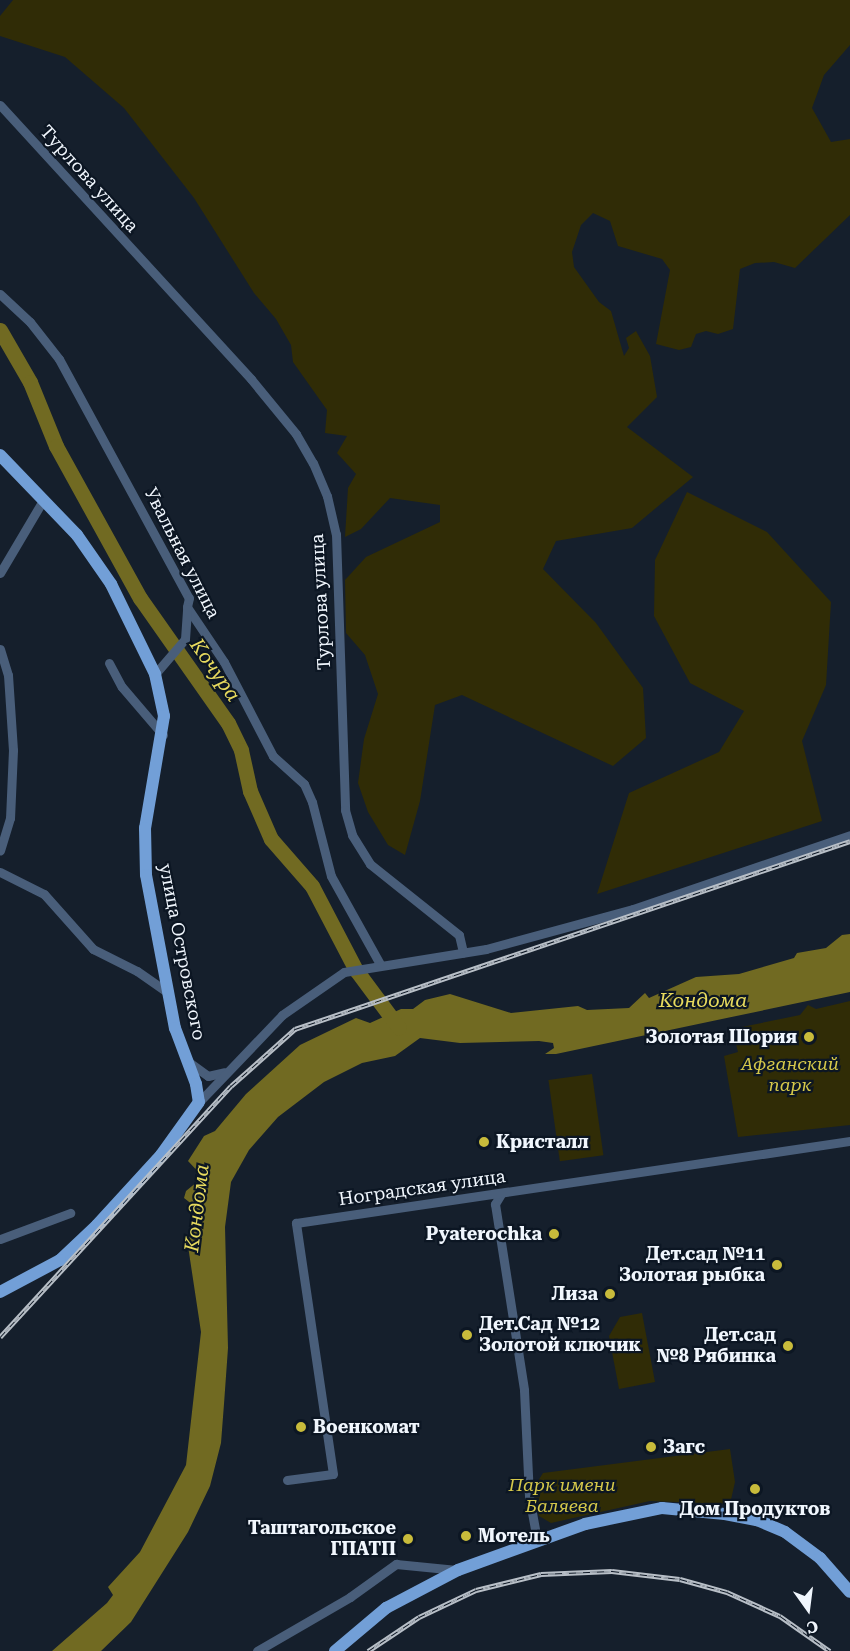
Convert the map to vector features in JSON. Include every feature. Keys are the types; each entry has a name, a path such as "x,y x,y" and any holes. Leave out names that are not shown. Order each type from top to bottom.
{"main road":[{"name":"улица Островского","path":"0,454 42,502 77,535 111,584 155,674 164,716 163,735 145,828 146,875 168,993 184,1057 196,1084 199,1102"},
{"path":"0,1292 60,1260 98,1225 161,1155 199,1102"},
{"path":"334,1651 386,1608 458,1570 537,1540 631,1512 662,1508 724,1514 757,1520 793,1537 820,1558 850,1593"}],"street":[{"name":"Турлова улица","path":"0,105 251,379 296,434 314,463 327,496 336,534 341,786 352,835 382,876 459,935 463,953"},
{"name":"Увальная улица","path":"0,294 30,322 82,397 189,598 187,607 224,662 273,756 308,791 331,876 380,964"},
{"path":"0,573 42,502"},
{"path":"155,674 185,639 189,618 187,607"},
{"path":"0,649 8,675 13,750 10,818 0,850"},
{"path":"109,663 122,687 163,735"},
{"path":"199,1102 282,1015 345,972 369,965 463,953 633,909 850,835"},
{"path":"0,872 44,894 93,949 137,971 168,993"},
{"path":"184,1057 201,1074 227,1071"},
{"name":"Ноградская улица","path":"286,1480 333,1474 296,1223 850,1141"},
{"path":"501,1194 495,1204 524,1390 529,1496 537,1540"},
{"path":"0,1239 70,1213"},
{"path":"257,1651 350,1597 396,1564 458,1570"}],"green space":[{"path":"13,0 850,0 850,45 824,75 812,108 831,142 850,139 850,215 795,268 774,262 755,263 740,269 733,329 718,334 706,331 696,334 691,347 679,350 656,344 670,270 662,259 618,246 610,221 593,213 581,225 572,252 574,267 599,302 611,311 624,356 629,348 626,338 636,331 650,356 657,397 627,427 693,477 632,528 556,541 543,569 596,623 643,688 646,738 613,766 462,695 435,705 420,801 405,855 388,845 368,812 358,783 364,739 378,694 365,655 346,633 345,580 366,557 440,522 440,505 390,498 361,529 345,537 348,488 356,474 337,453 347,436 325,433 327,410 293,362 291,345 276,319 254,293 194,198 124,108 65,57 0,36 0,16"},
{"path":"687,492 767,532 831,602 826,685 802,741 822,821 597,894 629,793 719,752 744,711 690,683 654,616 655,560"},
{"name":"Афганский парк","path":"850,1001 850,1125 738,1137 724,1056 738,1052 732,1029 800,1015 808,1005 816,1009"},
{"path":"592,1074 603,1155 560,1161 548,1080"},
{"path":"642,1313 655,1382 619,1389 609,1336 620,1317"},
{"name":"Парк имени Баляева","path":"730,1449 735,1482 730,1504 650,1501 551,1523 539,1516 533,1489 543,1473"}],"water":[{"name":"Кондома","path":"850,934 850,992 556,1054 545,1054 554,1048 553,1043 539,1041 460,1043 420,1038 395,1056 362,1063 324,1082 278,1117 249,1150 231,1182 225,1227 228,1348 221,1443 210,1486 188,1532 131,1622 101,1651 52,1651 107,1603 113,1595 108,1587 140,1552 186,1465 201,1332 188,1246 194,1212 193,1205 184,1198 186,1191 203,1177 188,1161 204,1136 215,1131 246,1094 300,1045 356,1018 370,1023 401,1009 413,1009 425,1000 450,994 511,1013 578,1006 587,1010 629,1008 645,993 649,998 696,977 739,974 794,958 797,953 826,948 842,935"}],"waterway":[{"name":"Кочура","path":"0,330 30,382 56,446 140,598 228,723 241,750 250,791 271,839 312,886 356,970 399,1028"}],"railway":[{"path":"0,1337 231,1086 295,1029 850,841"},
{"path":"368,1651 419,1617 476,1590 541,1574 612,1571 680,1579 727,1592 780,1616 830,1651"}],"place":[{"name":"Золотая Шория","path":"809,1037"},
{"name":"Кристалл","path":"484,1142"},
{"name":"Pyaterochka","path":"554,1234"},
{"name":"Дет.сад №11 Золотая рыбка","path":"777,1265"},
{"name":"Лиза","path":"610,1294"},
{"name":"Дет.Сад №12 Золотой ключик","path":"467,1335"},
{"name":"Дет.сад №8 Рябинка","path":"788,1346"},
{"name":"Военкомат","path":"301,1427"},
{"name":"Загс","path":"651,1447"},
{"name":"Дом Продуктов","path":"755,1489"},
{"name":"Мотель","path":"466,1536"},
{"name":"Таштагольское ГПАТП","path":"408,1539"}]}
